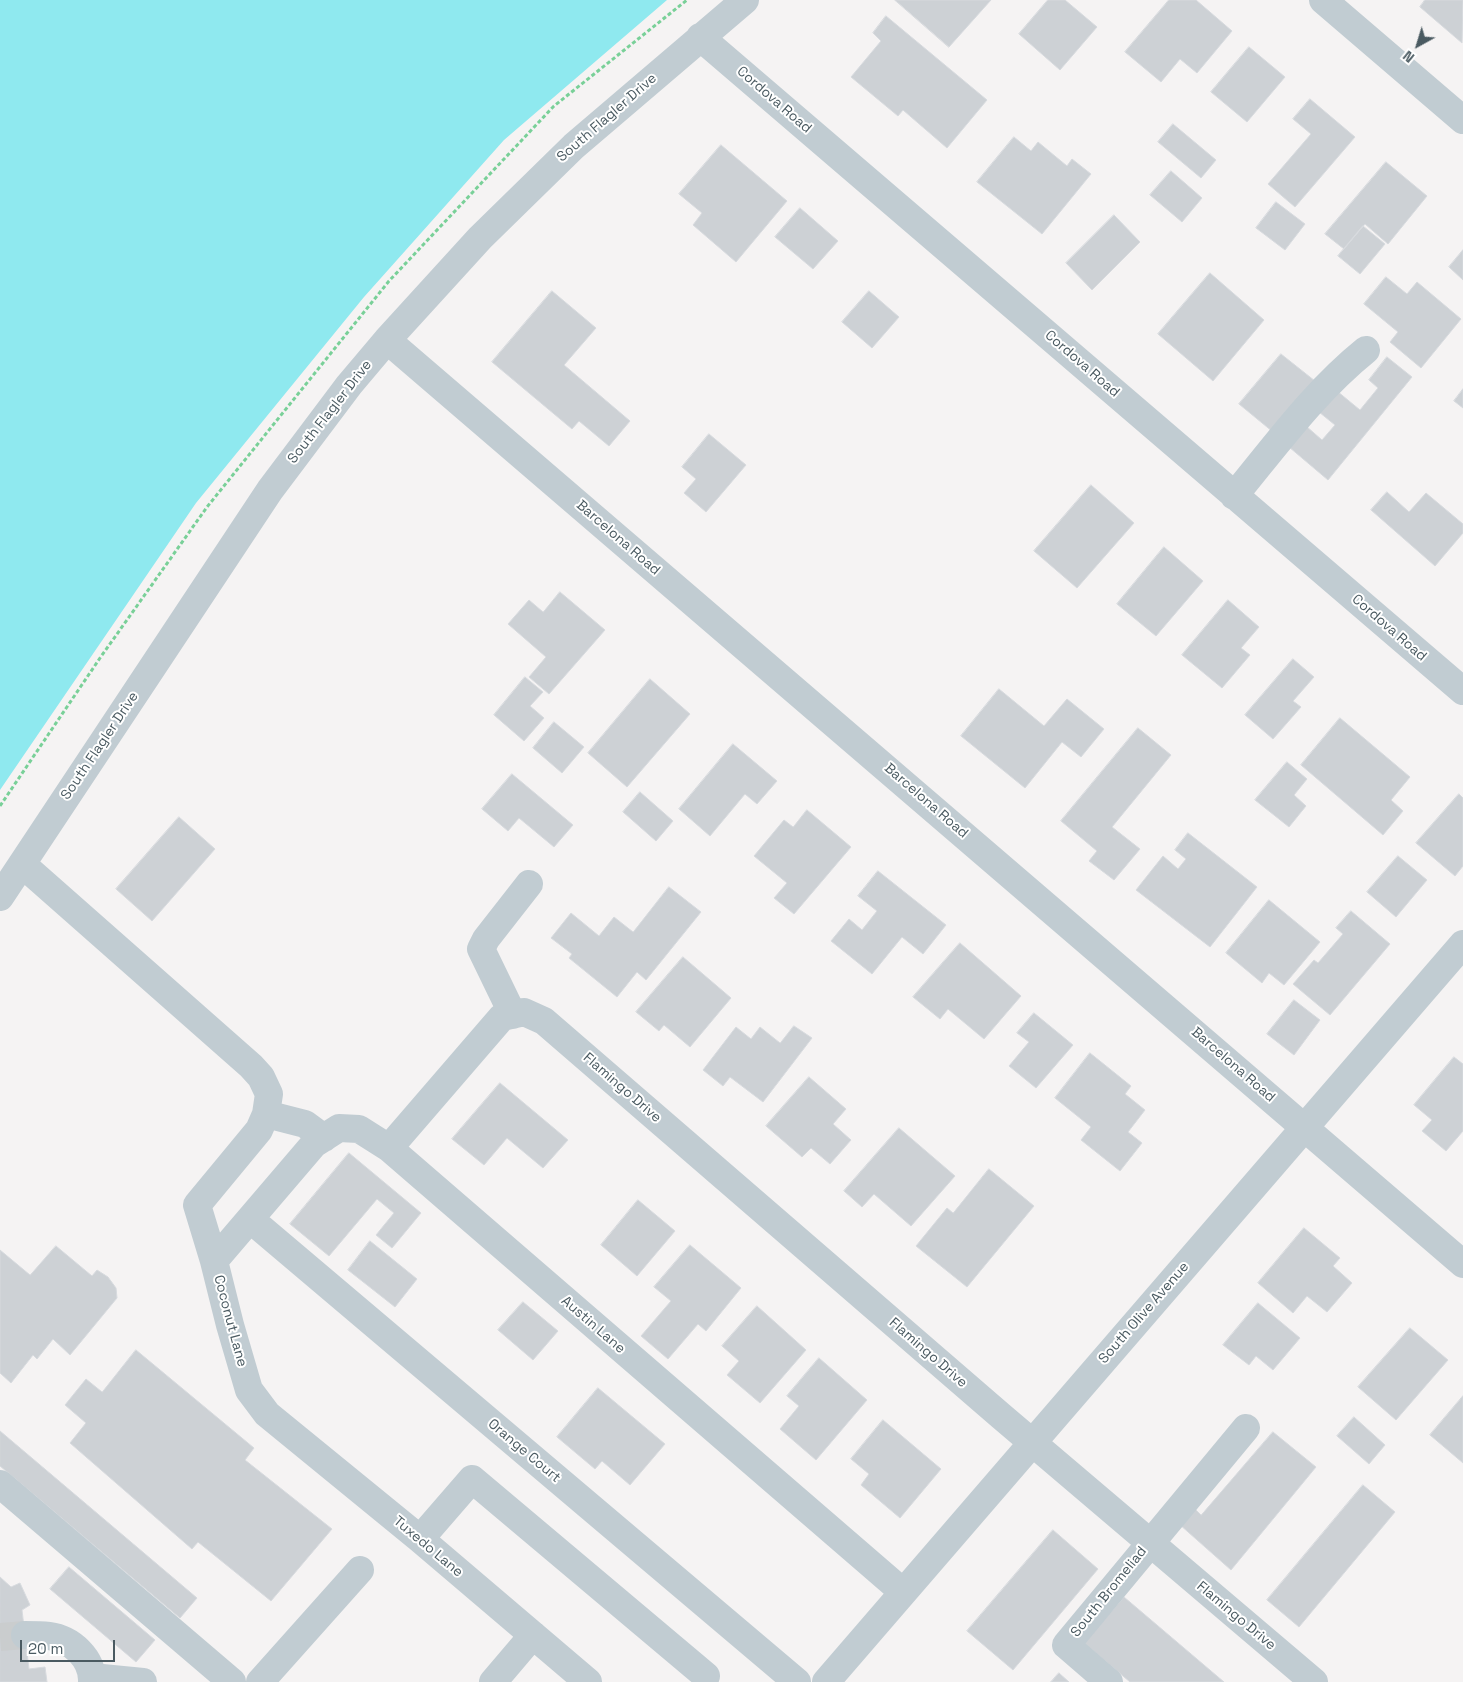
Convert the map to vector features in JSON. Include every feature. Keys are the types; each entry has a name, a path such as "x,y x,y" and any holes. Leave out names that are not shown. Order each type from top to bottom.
{"street":[{"name":"South Flagler Drive","path":"0,898 270,490 387,340 480,238 574,146 745,0"},
{"path":"1323,0 1463,120"},
{"name":"Cordova Road","path":"700,37 1463,692"},
{"name":"Barcelona Road","path":"387,340 1305,1126 1463,1264"},
{"path":"1234,496 1323,389 1344,367 1366,350"},
{"path":"22,864 261,1076 269,1094 266,1114 259,1130 197,1205 214,1261"},
{"path":"389,1148 502,1018 513,1015 481,949 486,939 529,884"},
{"name":"South Olive Avenue","path":"826,1682 1463,944"},
{"name":"Flamingo Drive","path":"513,1015 524,1012 544,1021 1314,1682"},
{"path":"266,1114 305,1124 324,1138"},
{"name":"Austin Lane","path":"279,1185 314,1144 339,1128 359,1129 389,1148 903,1592"},
{"name":"Coconut Lane","path":"267,1414 249,1390 230,1326 214,1261 279,1185"},
{"name":"Orange Court","path":"250,1219 797,1682"},
{"name":"Tuxedo Lane","path":"267,1414 420,1539 588,1682"},
{"path":"1150,1542 1246,1428"},
{"path":"420,1539 472,1479 706,1676"},
{"path":"0,1484 222,1679"},
{"name":"South Bromeliad","path":"1109,1682 1066,1645 1150,1542"},
{"path":"260,1682 360,1570"},
{"path":"25,1635 51,1636 67,1642 82,1653 90,1664 92,1680 143,1682"},
{"path":"493,1682 533,1636"}],"water":[{"path":"0,0 667,0 504,140 364,297 196,503 0,790"}],"building":[{"path":"895,0 991,0 949,47"},
{"path":"1048,0 1065,0 1097,27 1060,70 1019,34"},
{"path":"1169,0 1196,0 1232,31 1197,73 1180,59 1161,82 1125,52"},
{"path":"1425,0 1463,0 1462,43 1420,7"},
{"path":"886,16 987,100 947,148 903,110 898,116 851,77 881,41 873,33"},
{"path":"1249,47 1285,77 1247,122 1211,92"},
{"path":"1310,99 1355,137 1295,207 1268,184 1311,134 1293,119"},
{"path":"1173,124 1216,160 1201,178 1158,142"},
{"path":"1014,137 1031,151 1038,142 1067,166 1072,159 1091,174 1042,234 977,182"},
{"path":"721,145 787,201 736,262 693,225 702,213 679,194"},
{"path":"1386,162 1427,196 1388,244 1365,224 1344,249 1325,234"},
{"path":"1171,171 1202,198 1182,222 1150,195"},
{"path":"1276,202 1305,224 1285,250 1256,228"},
{"path":"800,208 838,241 813,269 775,237"},
{"path":"1114,215 1140,242 1092,290 1066,263"},
{"path":"1363,226 1385,244 1360,274 1338,256"},
{"path":"1463,250 1463,280 1449,267"},
{"path":"1210,273 1264,320 1213,381 1158,334"},
{"path":"1386,277 1407,294 1417,282 1461,319 1421,368 1390,342 1398,332 1364,304"},
{"path":"552,291 596,328 564,365 630,421 609,446 579,421 572,429 492,362"},
{"path":"869,291 899,317 872,348 842,322"},
{"path":"1281,354 1315,381 1273,432 1239,404"},
{"path":"1387,357 1412,377 1328,480 1289,447 1306,426 1322,440 1335,425 1319,412 1337,391 1360,410 1378,388 1369,380"},
{"path":"1463,389 1463,408 1454,401"},
{"path":"709,434 746,465 706,512 684,493 696,479 682,467"},
{"path":"1091,485 1134,523 1077,588 1034,551"},
{"path":"1387,492 1409,512 1426,493 1463,524 1463,533 1435,566 1371,510"},
{"path":"1164,547 1203,581 1156,636 1117,604"},
{"path":"560,592 605,630 549,694 529,677 546,657 508,624 529,600 543,612"},
{"path":"1228,600 1259,627 1241,648 1250,655 1222,688 1182,655"},
{"path":"1293,659 1314,677 1293,701 1301,707 1273,739 1245,715"},
{"path":"525,677 543,692 530,706 544,718 524,741 494,715"},
{"path":"650,679 690,714 627,787 588,753"},
{"path":"999,689 1044,726 1067,699 1104,729 1081,757 1062,742 1025,788 961,736"},
{"path":"1340,718 1410,777 1391,800 1403,811 1383,835 1301,765"},
{"path":"554,722 584,747 562,773 533,748"},
{"path":"1138,728 1171,755 1112,827 1140,849 1114,880 1089,861 1097,851 1061,821"},
{"path":"733,744 777,781 757,804 745,794 710,836 679,809"},
{"path":"1287,762 1307,779 1294,795 1306,806 1289,827 1255,800"},
{"path":"512,774 573,825 554,847 519,818 508,831 482,809"},
{"path":"640,792 673,821 656,841 623,812"},
{"path":"1459,794 1463,798 1463,866 1455,876 1416,843"},
{"path":"807,810 851,847 794,914 774,898 787,883 754,856 784,820 793,827"},
{"path":"179,817 215,849 152,921 116,889"},
{"path":"1188,833 1257,887 1210,947 1136,890 1163,856 1178,869 1186,859 1175,850"},
{"path":"1398,856 1427,880 1396,917 1367,892"},
{"path":"878,871 946,925 923,954 902,937 872,974 831,941 849,919 862,930 877,911 858,896"},
{"path":"669,887 701,912 646,980 637,972 617,997 569,958 572,954 551,938 571,913 599,936 614,917 633,932"},
{"path":"1269,900 1320,942 1284,985 1269,973 1262,983 1226,953"},
{"path":"1351,911 1390,944 1330,1015 1293,984 1314,960 1318,963 1343,934 1336,928"},
{"path":"960,943 1021,996 984,1039 948,1009 940,1019 913,997"},
{"path":"683,957 731,998 690,1047 664,1025 659,1031 636,1012"},
{"path":"1294,1000 1320,1020 1294,1055 1267,1034"},
{"path":"1034,1013 1073,1045 1036,1088 1009,1066 1029,1042 1017,1033"},
{"path":"794,1026 812,1038 763,1102 730,1077 723,1086 703,1070 736,1027 751,1039 760,1027 780,1043"},
{"path":"1090,1053 1131,1086 1125,1094 1145,1110 1128,1132 1142,1143 1120,1171 1081,1140 1091,1127 1055,1098"},
{"path":"1454,1057 1463,1064 1463,1131 1446,1151 1422,1131 1432,1120 1414,1105"},
{"path":"809,1077 846,1109 833,1124 851,1140 830,1164 811,1148 802,1157 766,1126"},
{"path":"500,1083 568,1140 543,1168 507,1138 484,1165 452,1139"},
{"path":"899,1128 955,1176 911,1226 874,1194 862,1207 844,1191"},
{"path":"349,1153 421,1213 392,1248 376,1235 394,1213 377,1199 329,1256 290,1224"},
{"path":"989,1169 1034,1206 967,1287 916,1246 947,1208 953,1213"},
{"path":"638,1200 675,1231 637,1276 601,1245"},
{"path":"1304,1228 1340,1258 1333,1266 1352,1283 1327,1312 1307,1296 1293,1313 1258,1283"},
{"path":"370,1241 417,1279 395,1307 348,1270"},
{"path":"690,1245 741,1288 706,1331 698,1324 668,1359 641,1336 671,1301 654,1287"},
{"path":"56,1246 92,1276 97,1270 108,1277 116,1288 117,1298 70,1355 53,1339 37,1359 33,1355 11,1383 0,1373 0,1250 30,1275"},
{"path":"523,1302 558,1331 533,1360 498,1330"},
{"path":"1258,1303 1300,1338 1273,1370 1256,1356 1249,1365 1223,1345"},
{"path":"757,1306 806,1350 760,1403 727,1375 739,1361 722,1346"},
{"path":"1410,1328 1448,1360 1396,1420 1358,1387"},
{"path":"136,1350 254,1448 245,1460 332,1529 271,1601 198,1542 192,1549 70,1443 86,1423 65,1405 86,1379 102,1392"},
{"path":"819,1358 867,1400 816,1460 780,1429 799,1406 787,1396"},
{"path":"598,1388 665,1444 630,1485 602,1461 595,1469 557,1437"},
{"path":"1463,1396 1463,1463 1430,1435"},
{"path":"1354,1417 1385,1445 1369,1464 1337,1436"},
{"path":"883,1420 941,1469 900,1518 861,1485 869,1474 851,1459"},
{"path":"0,1431 197,1598 180,1618 0,1466"},
{"path":"1273,1432 1316,1467 1231,1570 1179,1524 1194,1508 1201,1515"},
{"path":"1363,1485 1395,1512 1299,1627 1267,1600"},
{"path":"1053,1530 1098,1569 1013,1670 967,1631"},
{"path":"69,1567 155,1640 136,1662 50,1589"},
{"path":"0,1577 11,1587 20,1583 30,1605 22,1610 29,1669 45,1667 47,1682 0,1682"},
{"path":"1124,1597 1224,1682 1130,1682 1084,1643"},
{"path":"1059,1673 1069,1682 1051,1682"}],"tunnel":[{"path":"0,1637 25,1635"}]}
